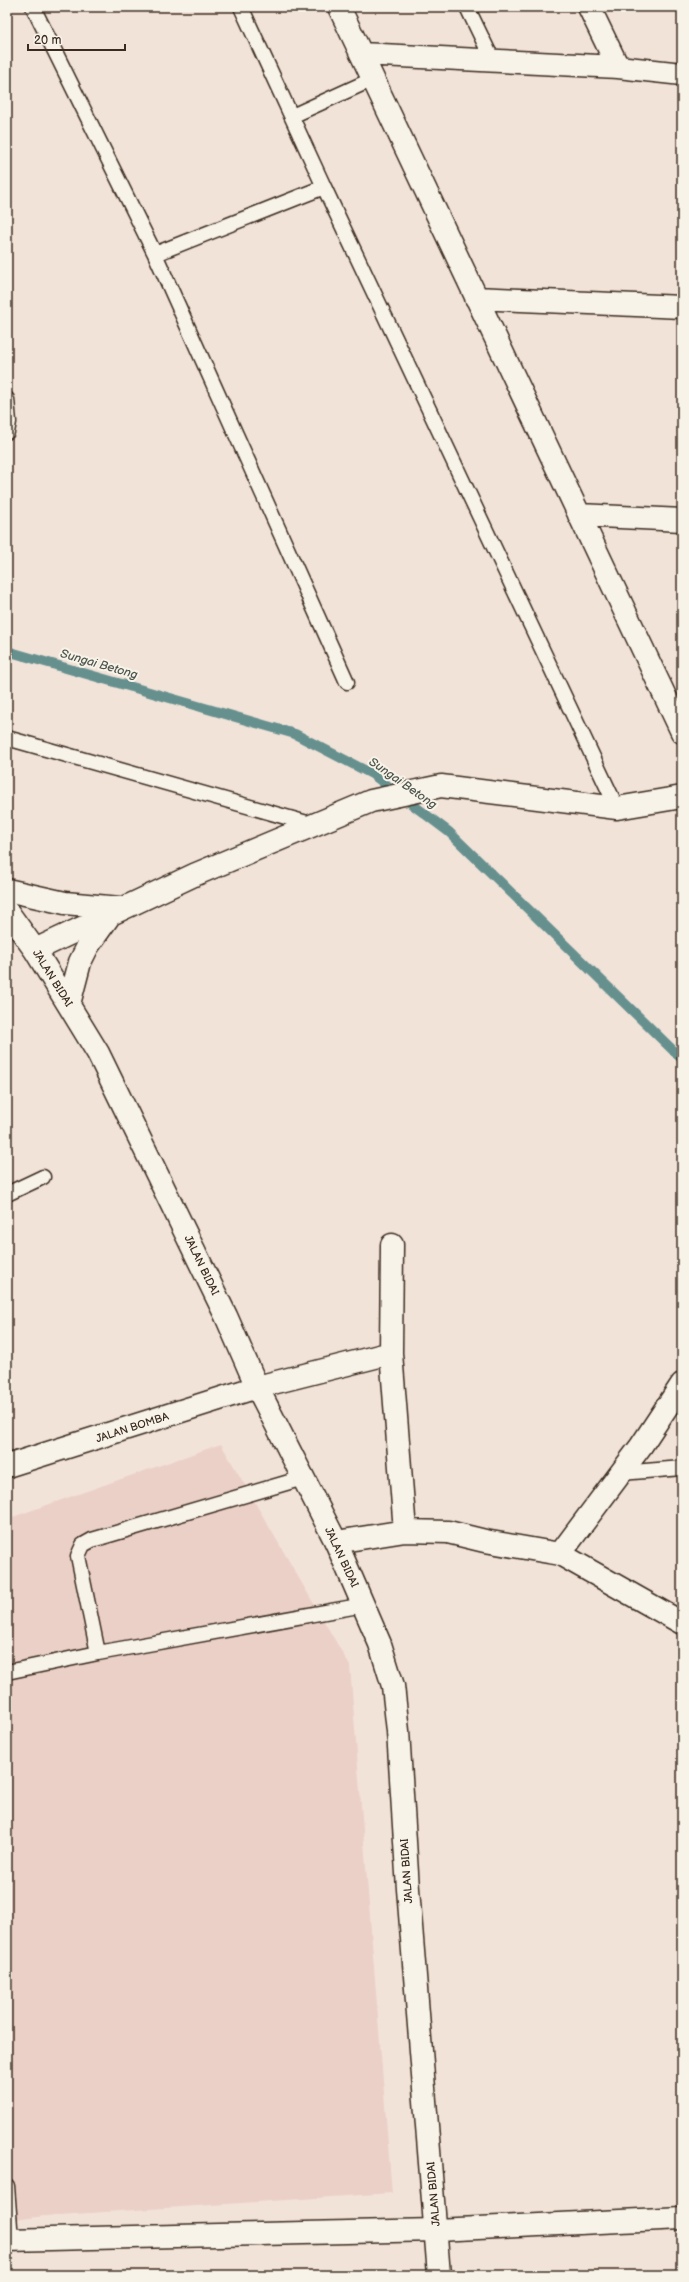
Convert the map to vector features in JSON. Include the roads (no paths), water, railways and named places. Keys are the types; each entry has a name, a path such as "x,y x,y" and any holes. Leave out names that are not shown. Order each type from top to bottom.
{"street":[{"path":"339,7 682,732"},
{"path":"589,7 618,67"},
{"path":"361,54 618,67 682,74"},
{"path":"476,298 682,307"},
{"path":"579,515 682,520"},
{"path":"35,950 194,875 371,801 441,786 617,808 682,797"},
{"path":"7,890 65,903 117,911"},
{"name":"JALAN BIDAI","path":"7,911 35,950 98,1053 226,1316 257,1387 336,1542 380,1644 393,1686 398,1731 405,1857 439,2275"},
{"path":"69,1004 80,962 88,946 117,911"},
{"path":"392,1245 390,1353 405,1531"},
{"name":"JALAN BOMBA","path":"7,1466 257,1387 390,1353"},
{"path":"560,1554 621,1473 682,1384"},
{"path":"336,1542 405,1531 448,1532 485,1541 560,1554 682,1623"},
{"path":"9,2240 436,2230 682,2218"}],"lane":[{"path":"33,7 155,254 347,682"},
{"path":"241,7 324,187 617,808"},
{"path":"466,7 493,61"},
{"path":"292,116 374,79"},
{"path":"155,254 324,187"},
{"path":"7,399 9,422 7,432"},
{"path":"7,738 314,825"},
{"path":"7,1194 43,1177"},
{"path":"621,1473 682,1468"},
{"path":"98,1653 78,1556 83,1545 92,1540 303,1478"},
{"path":"7,1672 98,1653 364,1605"},
{"path":"7,2186 9,2240"}],"waterway":[{"name":"Sungai Betong","path":"7,651 295,734 372,774 449,832 682,1059"}]}
